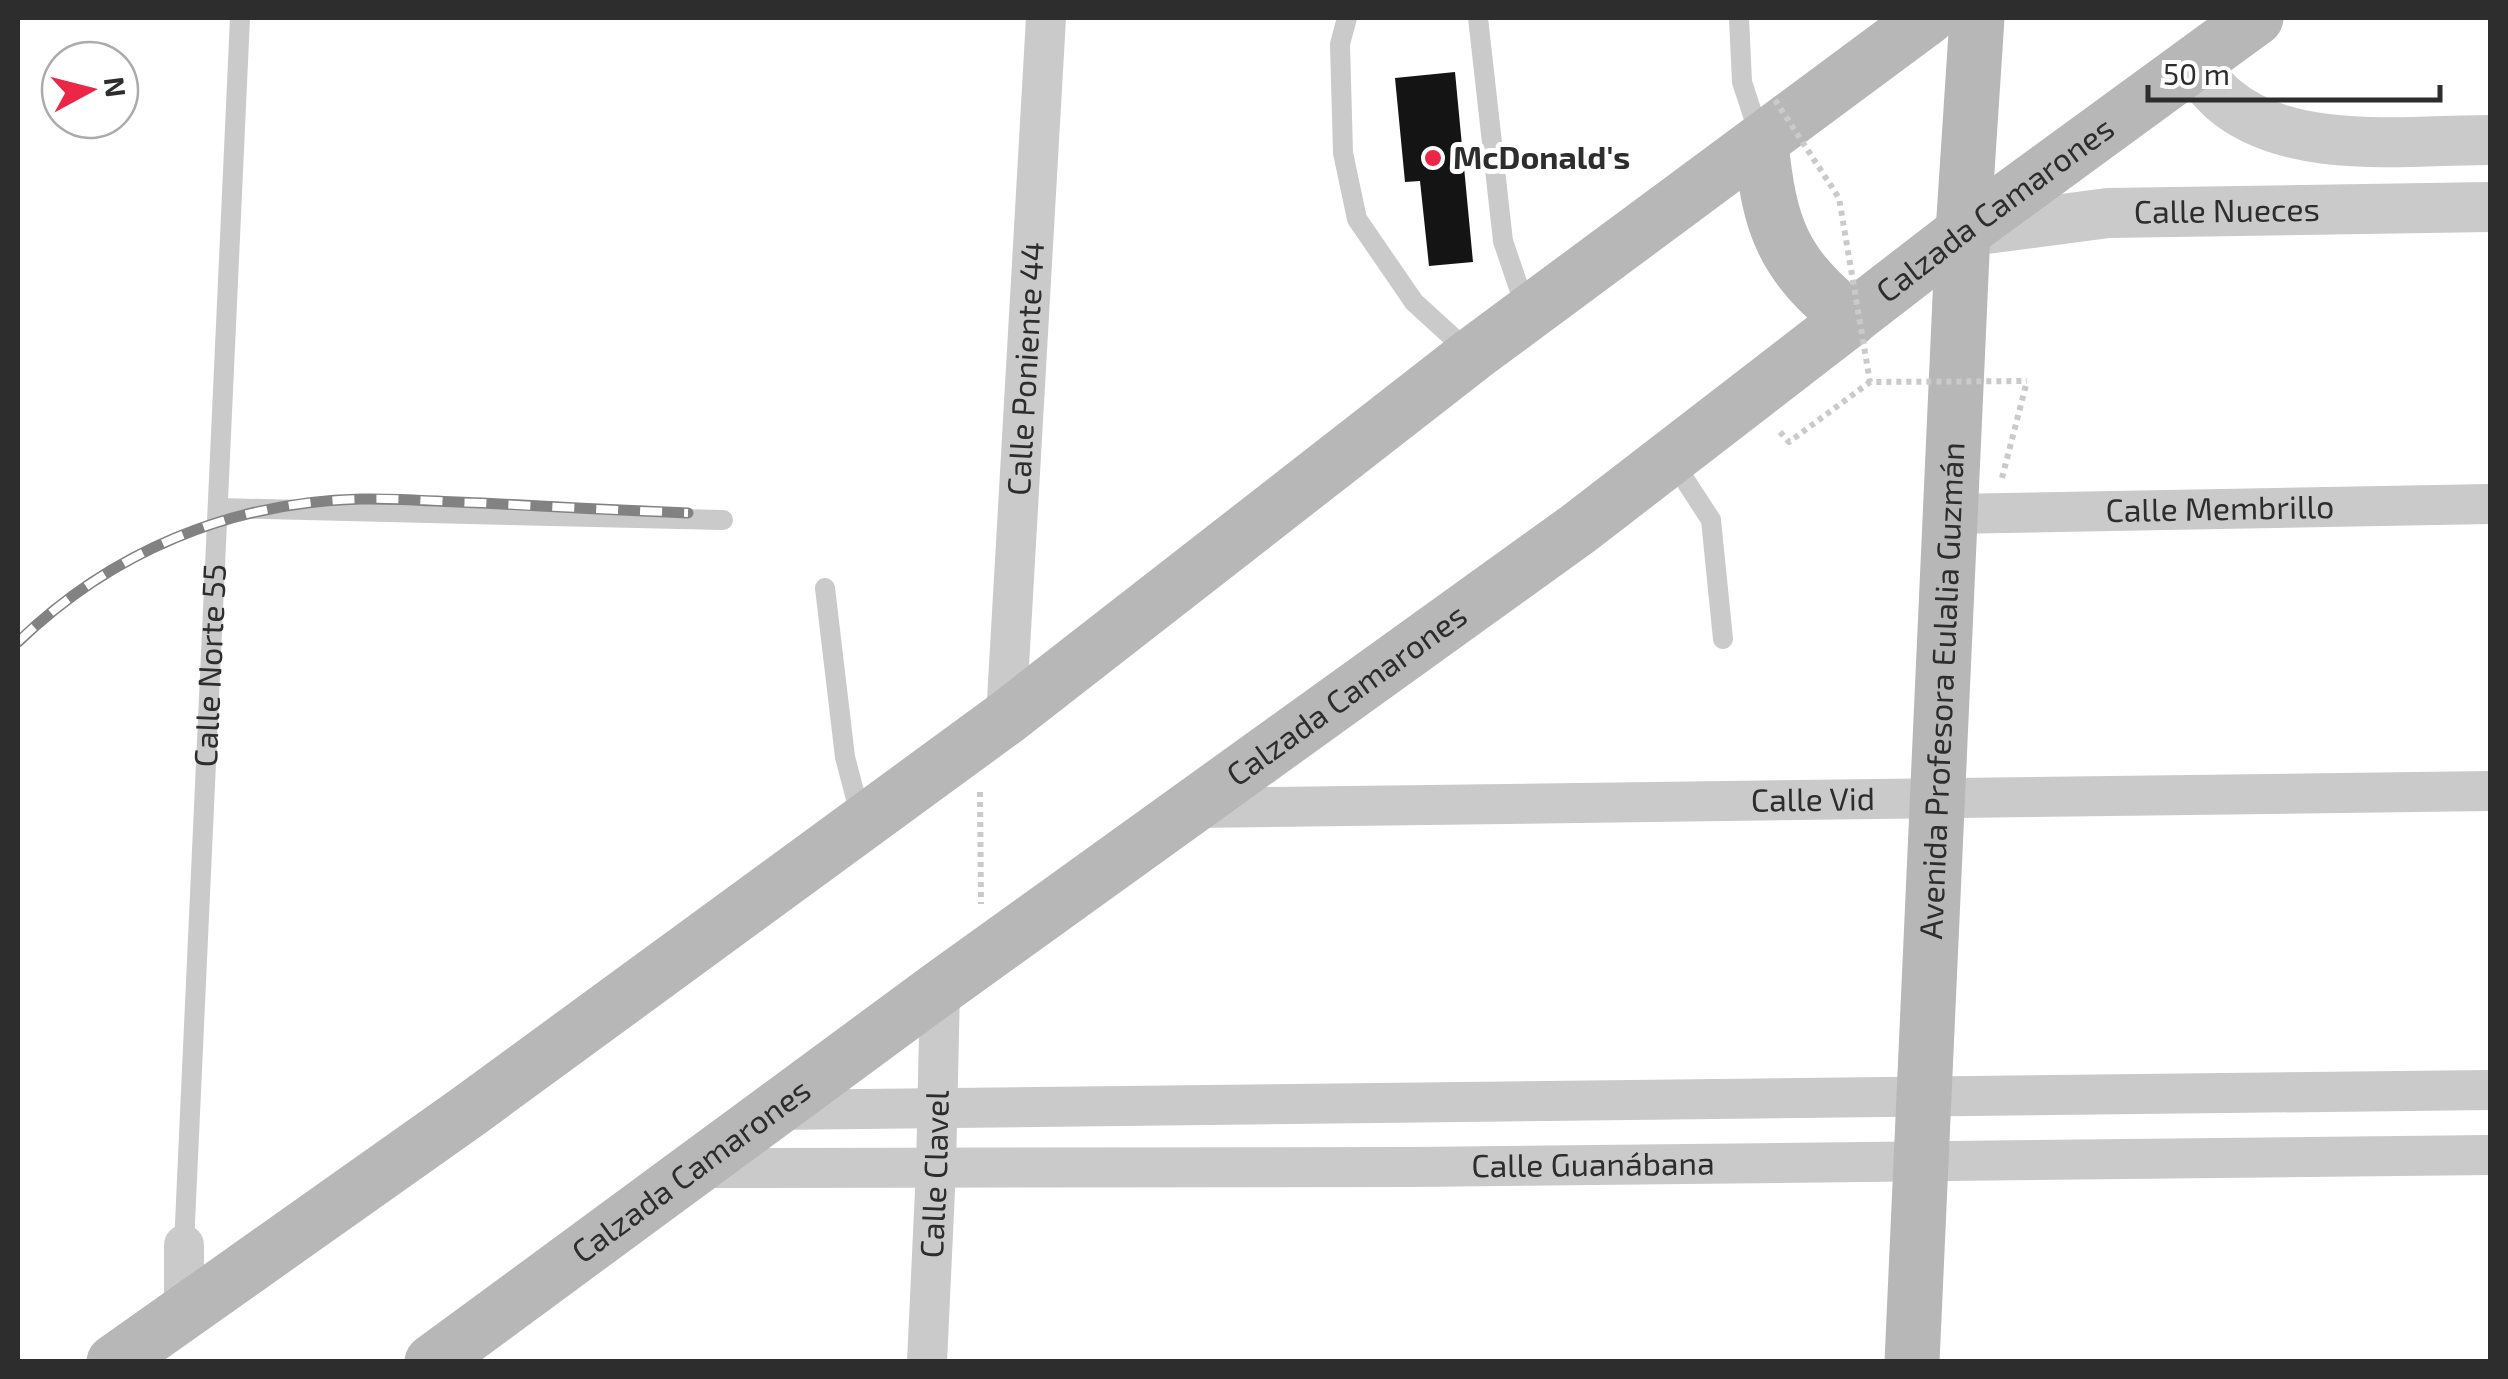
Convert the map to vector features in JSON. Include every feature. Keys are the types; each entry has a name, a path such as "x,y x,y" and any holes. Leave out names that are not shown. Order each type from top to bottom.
{"main road":[{"name":"Avenida Profesora Eulalia Guzmán","path":"1912,1362 1937,798 1972,513 1963,232 1976,18"},
{"name":"Calzada Camarones","path":"432,1362 772,1110 1562,541 1963,232 2256,18"},
{"path":"114,1362 993,727 1527,314 1768,121 1916,22"},
{"path":"1768,121 1765,182 1774,223 1792,261 1818,293 1851,319"}],"street":[{"name":"Calle Poniente 44","path":"993,727 1046,18"},
{"path":"2192,65 2224,100 2263,123 2304,137 2490,140"},
{"name":"Calle Nueces","path":"1963,232 2108,213 2490,207"},
{"name":"Calle Membrillo","path":"1972,513 2490,504"},
{"name":"Calle Vid","path":"1193,808 2490,791"},
{"name":"Calle Clavel","path":"927,1362 938,1110 960,974"},
{"path":"2481,1090 2481,1155"},
{"name":"Calle Guanábana","path":"772,1110 2481,1090"},
{"path":"1412,1104 1413,1167"},
{"name":"Calle Guanábana","path":"693,1168 1413,1167 2481,1155"},
{"name":"Calle Norte 55","path":"184,1246 184,1314"}],"lane":[{"name":"Calle Norte 55","path":"184,1246 240,18"},
{"path":"1348,18 1340,44 1342,153 1357,219 1414,302 1472,354"},
{"path":"1478,18 1503,241 1527,314"},
{"path":"1739,18 1742,82 1768,121"},
{"path":"1670,458 1712,520 1723,640"},
{"path":"219,508 723,520"},
{"path":"825,588 846,757 862,823"}],"path":[{"path":"1768,121 1839,198 1870,382"},
{"path":"1789,442 1870,382 2026,381 1972,513"},
{"path":"960,974 993,727"}],"building":[{"name":"McDonald's","path":"1455,72 1473,262 1429,266 1420,181 1405,182 1395,78"}],"railway":[{"path":"18,642 92,582 133,558 175,538 265,510 312,502 376,499 688,513"}],"place":[{"name":"McDonald's","path":"1433,158"}]}
